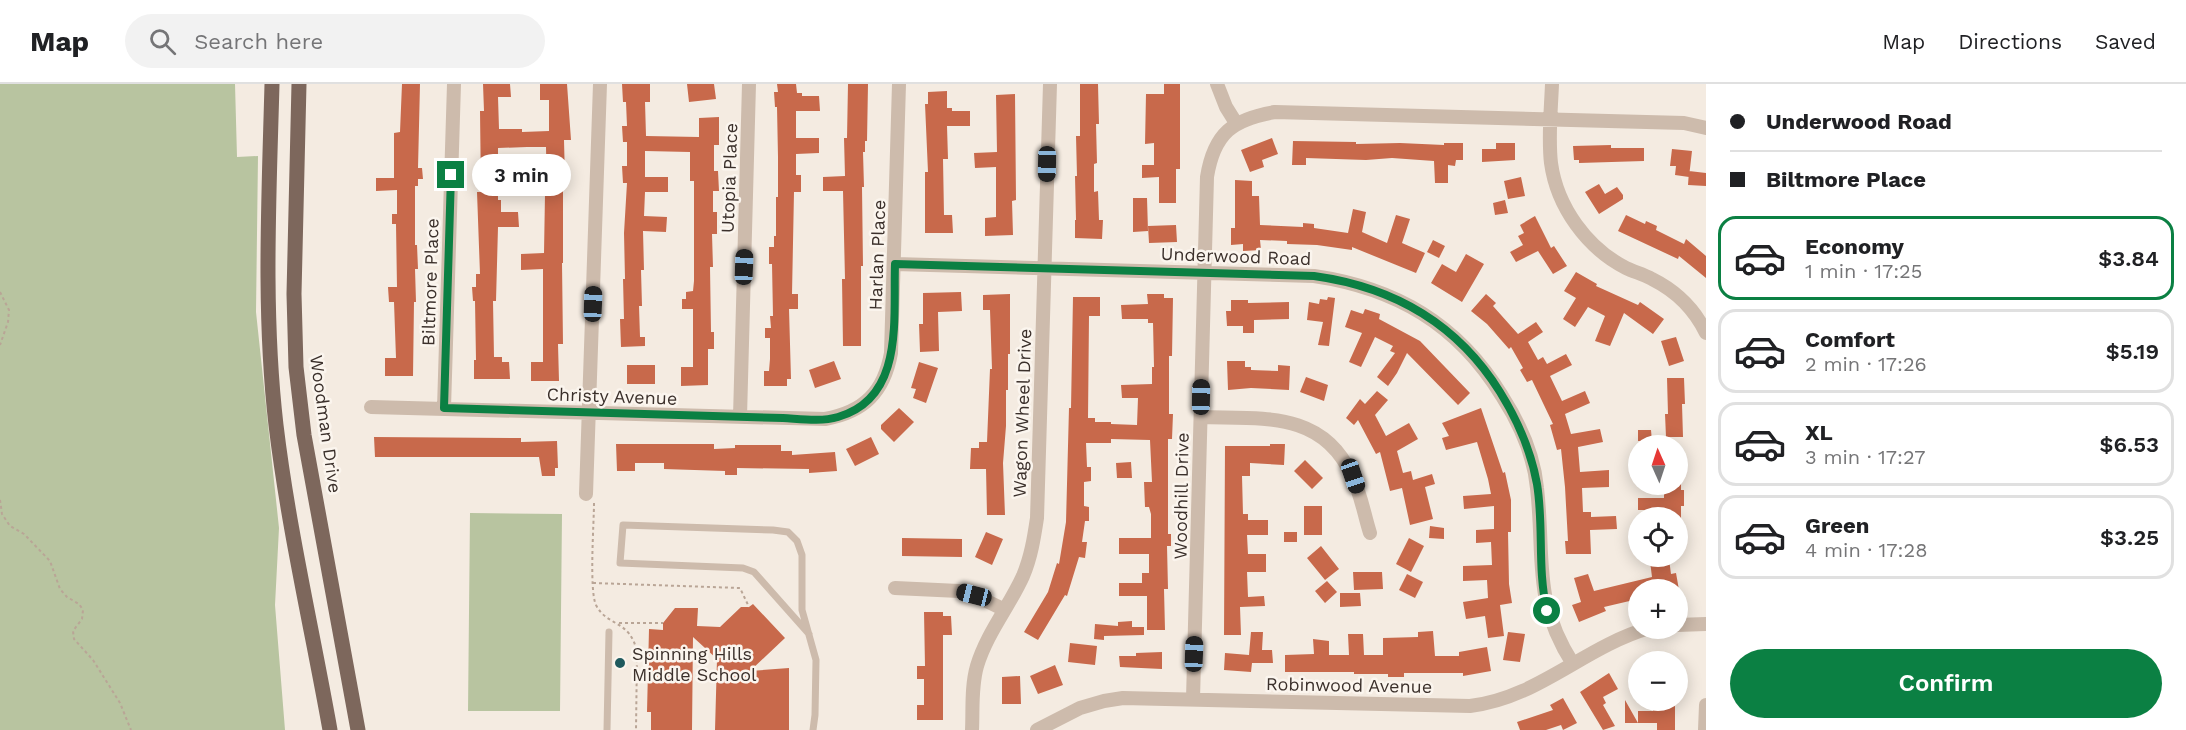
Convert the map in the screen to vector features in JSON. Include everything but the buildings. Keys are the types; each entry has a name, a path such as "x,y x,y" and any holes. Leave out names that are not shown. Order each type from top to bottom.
{"main road":[{"path":"272,84 268,254 273,383 286,490 330,730"},
{"name":"Woodman Drive","path":"299,84 294,294 296,367 304,435 358,730"}],"street":[{"name":"Biltmore Place","path":"444,408 454,84"},
{"path":"586,494 600,84"},
{"name":"Utopia Place","path":"740,417 749,84"},
{"name":"Harlan Place","path":"851,412 875,393 884,381 891,353 899,84"},
{"name":"Wagon Wheel Drive","path":"972,730 973,687 978,665 1003,609 1023,575 1036,528 1050,84"},
{"path":"1217,84 1226,107 1236,123 1255,115 1275,112 1550,118 1684,123 1706,128"},
{"path":"1552,84 1551,156 1555,181 1561,198 1578,227 1610,258 1650,278 1683,300 1693,310 1706,333"},
{"name":"Woodhill Drive","path":"1193,699 1208,170 1219,142 1228,129 1236,123"},
{"name":"Underwood Road","path":"895,264 1314,276 1338,279 1368,287 1414,308 1439,324 1476,357 1514,415 1532,460 1537,486 1544,596 1554,631 1573,664"},
{"name":"Christy Avenue","path":"371,407 825,419 851,412"},
{"path":"1201,417 1279,420 1306,427 1320,436 1335,449 1353,476 1370,533"},
{"path":"895,588 959,591 974,595 1003,609"},
{"path":"1688,625 1706,624"},
{"name":"Robinwood Avenue","path":"1037,730 1080,708 1104,701 1133,698 1486,705 1538,686 1613,641 1628,636"},
{"path":"1705,730 1706,705"}],"lane":[{"path":"808,634 754,572 743,568 621,563 623,525 773,530 788,532 797,541 802,555 802,610 816,660 813,730"},
{"path":"607,730 609,632"}],"path":[{"path":"0,292 9,310 8,322 0,345"},
{"path":"586,494 594,502 593,583 596,605 606,617 630,633 635,641 637,652 636,730"},
{"path":"0,500 2,514 10,526 24,534 50,561 60,589 83,610 82,619 73,631 74,639 93,660 120,704 131,730"},
{"path":"593,583 740,588 749,607"},
{"path":"618,623 663,623"}],"green space":[{"path":"0,84 235,84 237,157 258,156 256,312 279,528 275,605 285,730 0,730"},
{"path":"470,513 562,514 560,711 468,711"}],"place":[{"name":"Spinning Hills Middle School","path":"620,663"}],"route":[{"path":"451,175 444,408 825,419 838,417 862,405 884,381 891,353 895,264 1314,276 1338,279 1392,296 1439,324 1476,357 1514,415 1532,460 1537,486 1541,572 1547,611"}]}
